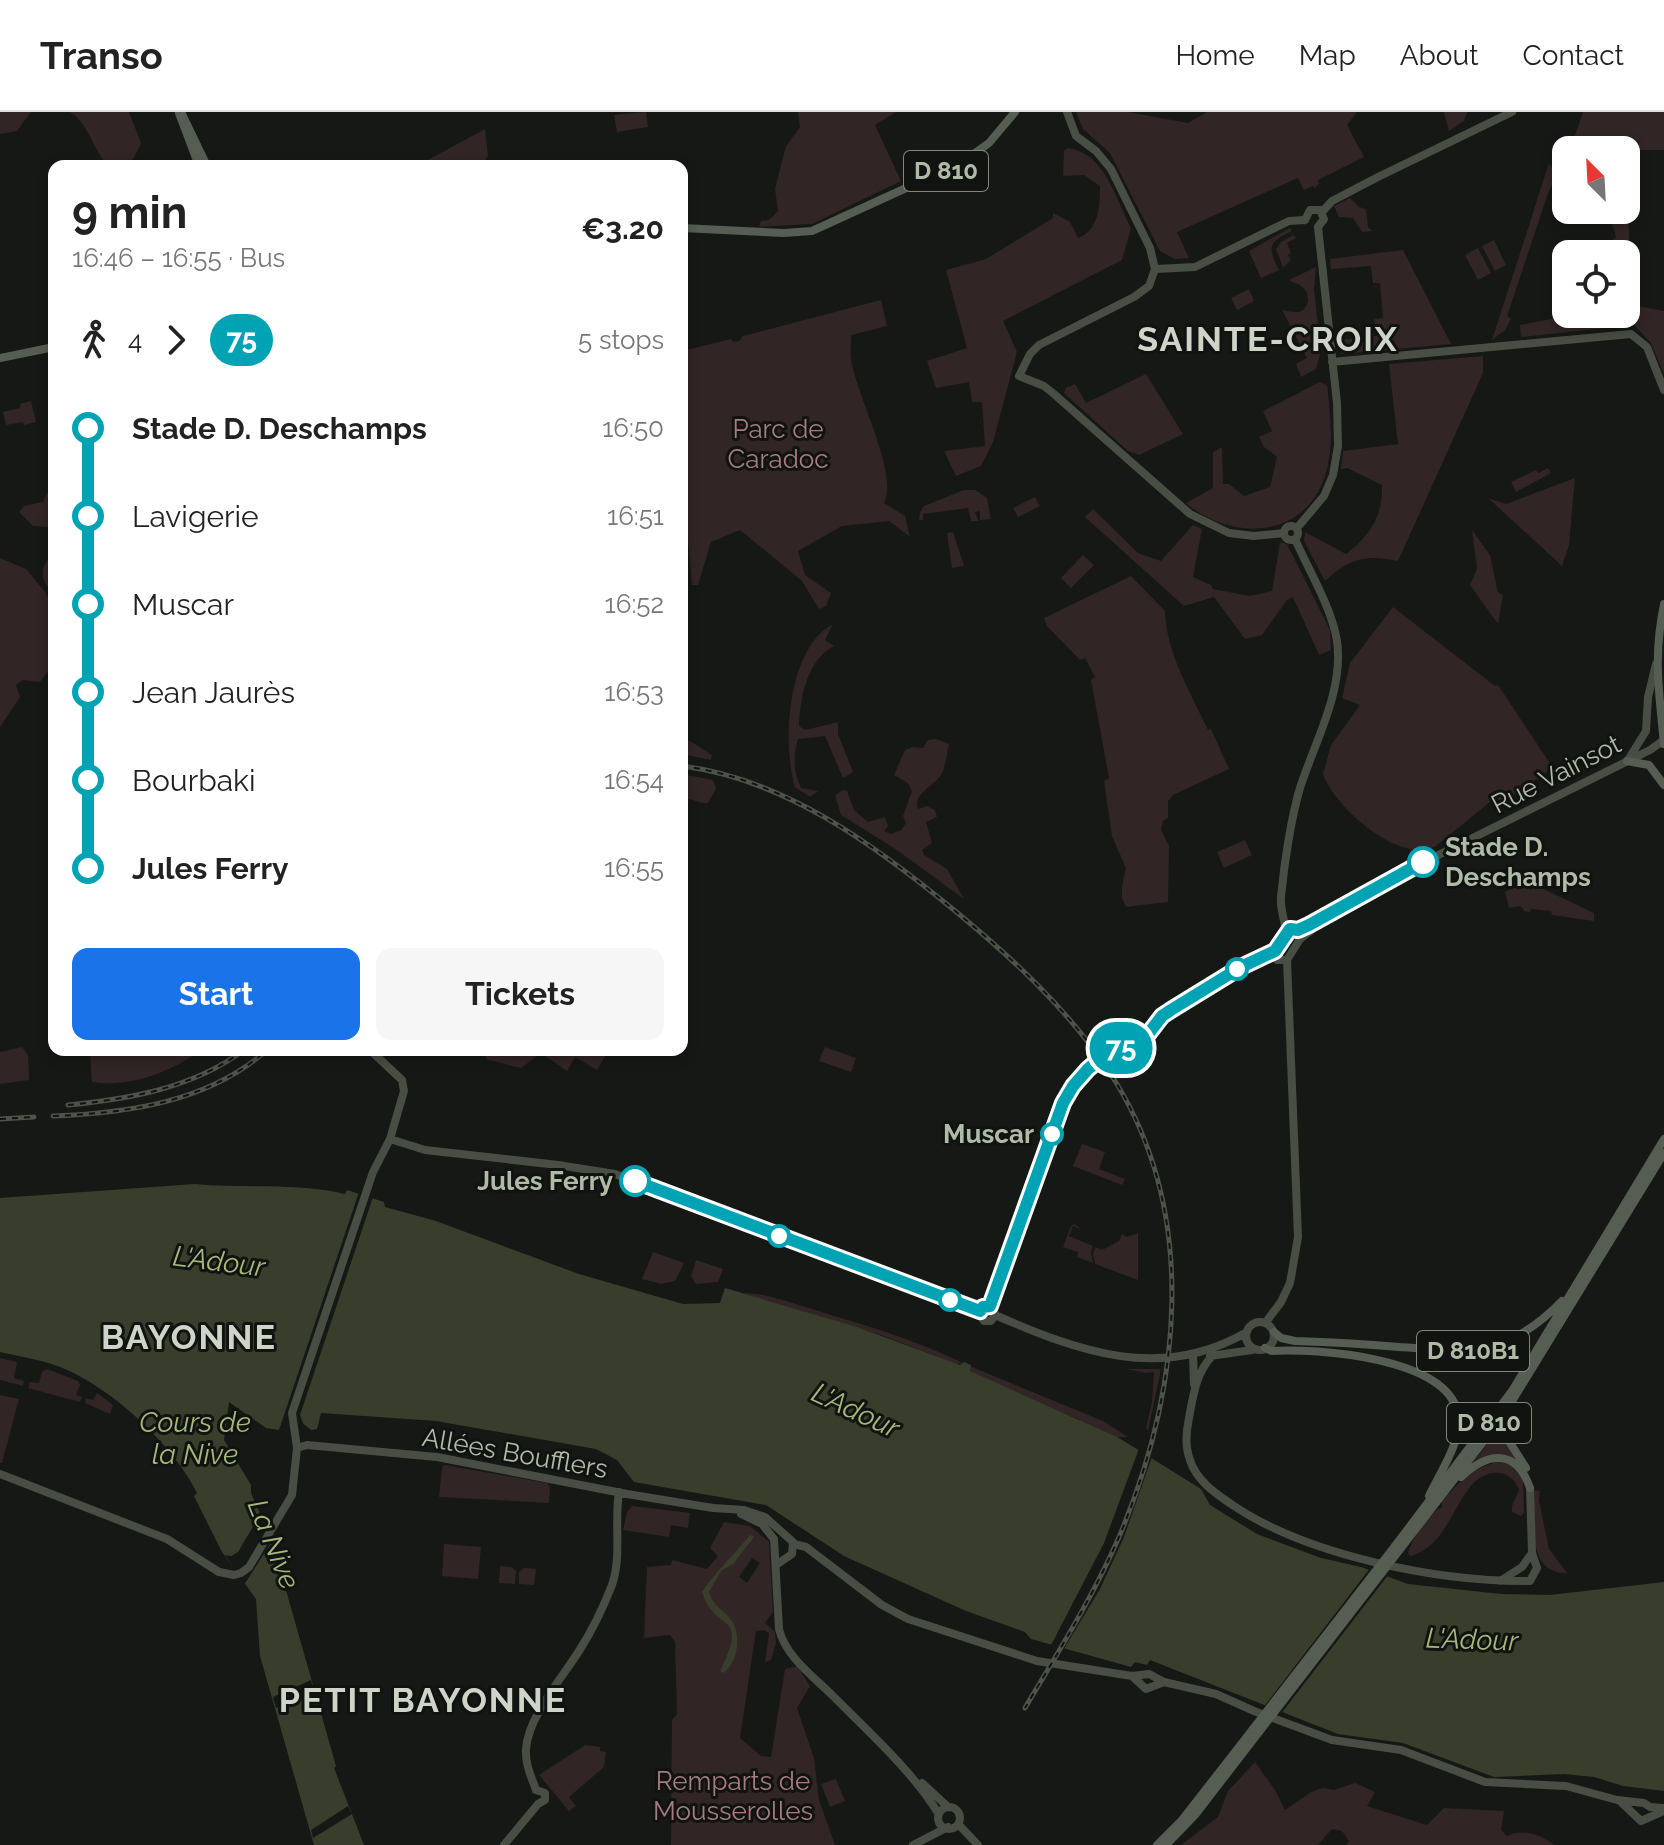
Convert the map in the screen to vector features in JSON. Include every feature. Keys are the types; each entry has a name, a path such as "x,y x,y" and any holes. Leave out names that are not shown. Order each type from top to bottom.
{"main road":[{"path":"180,112 197,160"},
{"path":"180,112 204,160"},
{"name":"D 810","path":"688,228 784,233 812,231 961,163 989,143 1015,112"},
{"path":"1067,112 1076,136 1096,151 1111,169 1150,248 1155,269 1149,286 1134,297 1039,345 1030,354 1019,376 1044,386 1054,394 1190,514 1229,533 1254,536 1284,533"},
{"path":"1322,212 1332,201 1512,112"},
{"path":"1317,209 1322,212 1324,222 1318,227 1309,226 1305,220 1306,214 1317,209"},
{"path":"1155,269 1195,267 1289,221 1305,220"},
{"path":"1295,539 1297,528 1324,496 1336,462 1339,423 1318,227"},
{"path":"1332,362 1631,334 1647,347 1664,390"},
{"path":"0,358 48,346"},
{"path":"1284,533 1288,526 1297,528"},
{"path":"1284,533 1287,539 1295,539"},
{"path":"1266,1322 1290,1283 1298,1237 1288,993 1283,961 1295,933 1287,914 1285,878 1300,790 1333,694 1338,665 1332,620 1295,539"},
{"path":"1664,604 1656,664 1664,741"},
{"path":"1656,664 1648,697 1646,731 1627,761 1649,765 1664,785"},
{"name":"Rue Vainsot","path":"1295,933 1389,879 1664,741"},
{"path":"1283,961 1275,954 1295,933"},
{"path":"2,1475 167,1539 219,1572 235,1575 249,1567 292,1495 297,1448 292,1413 373,1172 390,1139 404,1091 402,1080 377,1056"},
{"path":"390,1139 425,1150 615,1174 980,1311 990,1306 995,1315 1089,1351 1132,1358 1212,1356 1265,1348 1271,1343 1274,1332"},
{"name":"D 810","path":"1398,1547 1512,1391 1664,1139"},
{"name":"D 810","path":"1166,1845 1195,1815 1398,1547 1503,1416 1664,1153"},
{"name":"D 810B1","path":"1353,1344 1463,1352 1492,1347 1533,1327 1571,1292"},
{"path":"1193,1355 1266,1322 1281,1338 1353,1344 1361,1352 1352,1356"},
{"path":"1247,1332 1246,1343 1252,1350"},
{"path":"1265,1348 1271,1351 1294,1349 1352,1356 1395,1365 1428,1377 1446,1392 1456,1407 1456,1436 1422,1511"},
{"path":"1193,1355 1194,1393"},
{"path":"1212,1356 1200,1371 1186,1433 1190,1462 1200,1479 1244,1513 1286,1534 1331,1550 1426,1573 1530,1581 1537,1568 1532,1553 1527,1470 1505,1435 1503,1416"},
{"name":"Allées Boufflers","path":"297,1448 307,1445 437,1457 725,1509 757,1520 768,1529 774,1541"},
{"path":"1440,1497 1469,1470 1492,1459 1504,1458 1518,1464 1530,1488"},
{"path":"504,1845 538,1804 545,1800 546,1795 536,1790 528,1770 526,1750 532,1726 589,1635 614,1577 619,1492"},
{"name":"Allées Boufflers","path":"725,1509 730,1507 760,1514 790,1548"},
{"path":"978,1845 959,1825 960,1814 955,1808 948,1807 898,1762 783,1641 779,1629 774,1541 782,1536 790,1548 817,1557 882,1605 916,1622 1037,1661 1132,1676 1141,1679 1146,1689 1157,1681"},
{"path":"773,1552 779,1557 790,1548"},
{"path":"776,1565 790,1548"},
{"path":"1500,1581 1522,1567 1532,1553"},
{"path":"1141,1679 1149,1674 1157,1681 1216,1694 1332,1740 1401,1750 1485,1782 1566,1786 1639,1803 1650,1811"},
{"name":"D 810","path":"1157,1845 1182,1820 1256,1731"},
{"path":"898,1762 929,1798 937,1818 948,1827"},
{"path":"1617,1800 1641,1821 1650,1811 1664,1809"},
{"path":"1633,1812 1639,1803"},
{"path":"923,1839 948,1807"},
{"path":"913,1845 948,1827 959,1825"}],"green space":[{"path":"0,112 31,112 17,131 0,134"},
{"path":"70,112 129,112 141,143 133,159 104,160 76,116"},
{"path":"646,112 648,127 617,132 614,115"},
{"path":"798,112 896,112 875,125 901,181 812,224 759,227 761,221 769,220 778,211 775,189 786,146 800,127"},
{"path":"1076,112 1128,112 1188,123 1207,112 1357,112 1347,125 1364,157 1318,180 1315,188 1304,190 1298,178 1177,232 1189,258 1175,259 1160,251 1110,153 1083,129"},
{"path":"1444,112 1467,112 1464,121 1449,131"},
{"path":"1583,112 1664,112 1664,150 1640,150 1640,136 1575,136"},
{"path":"485,129 488,156 485,160 428,160"},
{"path":"1068,148 1091,158 1114,191 1131,228 1122,260 1003,321 1017,352 993,442 981,466 956,476 944,451 985,446 982,402 972,402 969,382 936,388 927,361 967,348 946,270 986,259 1053,218 1053,213 1070,222 1078,238 1090,230 1099,209 1100,186 1084,175 1063,176 1064,151"},
{"path":"1549,163 1552,167 1552,184 1507,316 1511,319 1505,330 1492,340"},
{"path":"1350,198 1366,209 1368,227 1372,231 1362,232 1353,218 1339,217 1334,206"},
{"path":"1612,224 1628,224 1629,240 1612,240 1616,237"},
{"path":"1290,228 1292,231 1278,238 1272,246 1279,270 1261,278 1249,251"},
{"path":"1294,235 1296,238 1287,243 1291,260 1283,268 1276,249 1281,242"},
{"path":"1494,240 1506,265 1495,271 1482,246"},
{"path":"1478,248 1491,273 1478,280 1465,255"},
{"path":"1403,250 1451,344 1341,354 1342,340 1377,336 1374,319 1383,318 1380,283 1373,283 1371,266 1331,269 1330,259"},
{"path":"1316,267 1314,289 1321,351 1316,369 1301,377 1296,364 1307,358 1282,310 1298,312 1306,307 1306,291 1289,280"},
{"path":"1249,289 1254,301 1237,310 1231,298"},
{"name":"Parc de Caradoc","path":"881,300 887,326 851,335 851,359 886,473 884,503 905,516 910,537 889,521 842,526 798,551 805,575 831,593 826,606 819,609 802,581 740,530 711,542 698,585 692,585 688,540 688,350 731,339 733,342 739,341 743,336"},
{"path":"1640,306 1664,311 1664,374 1651,343 1637,328 1640,328"},
{"path":"1552,319 1552,328 1606,328 1521,337 1520,325"},
{"path":"1483,356 1483,373 1398,561 1376,558 1358,560 1325,581 1304,541 1305,532 1346,554 1362,540 1377,516 1382,485 1347,468 1341,469 1343,451 1398,444 1389,364"},
{"path":"1146,374 1183,434 1139,455 1128,451 1064,393 1066,388 1075,384 1086,403"},
{"path":"1320,382 1327,385 1331,435 1326,472 1311,503 1279,525 1241,528 1203,515 1186,503 1213,488 1213,452 1222,447 1223,484 1229,484 1244,496 1270,487 1277,457 1264,447 1259,437 1272,431 1263,411"},
{"path":"31,401 36,422 6,425 3,412 20,408 20,404"},
{"path":"1548,468 1551,473 1516,492 1511,482"},
{"path":"1575,478 1569,545 1562,566 1488,498 1506,504"},
{"path":"964,490 975,490 987,498 991,519 980,520 980,511 975,512 978,521 971,521 968,508 923,514 923,520 919,520 924,506"},
{"path":"48,492 48,527 33,526 19,512 24,506 43,502"},
{"path":"1035,497 1040,506 1018,517 1013,508"},
{"path":"1093,509 1138,553 1161,561 1193,525 1202,529 1193,577 1211,585 1213,589 1250,596 1272,591 1280,542 1287,544 1330,630 1331,650 1319,655 1293,597 1287,600 1262,635 1245,639 1214,597 1184,606 1085,517"},
{"path":"1472,530 1490,555 1498,593 1503,595 1498,624 1470,585 1477,569"},
{"path":"953,532 964,566 952,568 947,533"},
{"path":"1083,555 1094,565 1071,588 1061,578"},
{"path":"0,558 26,569 46,593 48,671 40,682 23,680 16,685 20,697 0,727"},
{"path":"48,560 48,586 43,578"},
{"path":"1131,576 1165,611 1166,627 1180,672 1229,769 1173,795 1168,801 1168,818 1163,821 1161,830 1169,846 1168,902 1126,907 1122,886 1126,868 1112,836 1104,781 1109,778 1091,680 1095,677 1085,658 1080,660 1047,626 1044,618"},
{"path":"1393,607 1495,686 1498,685 1553,768 1501,803 1496,797 1436,846 1422,850 1405,848 1370,830 1340,802 1323,774 1331,745 1360,705 1342,698 1350,663"},
{"path":"833,624 825,640 834,646 817,660 811,670 803,692 799,726 805,730 838,722 838,734 853,772 843,778 825,736 798,739 796,776 801,788 818,791 810,797 795,787 791,769 789,723 792,698 806,654 818,636"},
{"path":"936,739 949,744 943,771 922,793 917,803 918,809 927,806 935,810 937,817 926,822 932,843 922,850 924,855 947,869 964,899 894,848 841,815 835,795 847,791 854,810 868,822 885,817 888,826 884,831 891,834 901,830 906,823 903,816 912,791 908,783 894,775 905,750 923,748 928,740"},
{"path":"688,741 712,755 711,760 688,755"},
{"path":"688,775 713,780 716,789 708,803 689,799"},
{"path":"1245,840 1252,855 1224,868 1217,852"},
{"path":"1532,880 1531,890 1535,885 1594,913 1594,921 1552,915 1551,911 1524,911 1521,906 1509,908 1505,892"},
{"path":"22,1047 28,1055 29,1080 0,1084 0,1052"},
{"path":"825,1047 856,1058 851,1072 819,1061"},
{"path":"90,1056 192,1056 136,1080 92,1082"},
{"path":"486,1056 537,1056 521,1068 486,1059"},
{"path":"545,1056 605,1056 597,1070 575,1057 567,1071"},
{"path":"1082,1144 1105,1152 1099,1169 1125,1179 1122,1185 1073,1166"},
{"path":"1074,1224 1081,1229 1073,1226 1069,1236 1093,1246 1093,1263 1077,1257 1078,1252 1063,1247 1071,1226"},
{"path":"1138,1233 1138,1280 1095,1264 1095,1247 1102,1250 1119,1241 1122,1234 1127,1237"},
{"path":"653,1252 684,1263 675,1281 661,1284 642,1279"},
{"path":"696,1260 723,1269 718,1282 696,1284 691,1276"},
{"path":"742,1293 779,1299 871,1327 963,1363 956,1364 881,1335"},
{"path":"0,1358 17,1362 14,1378 24,1381 23,1386 0,1380"},
{"path":"969,1368 1103,1421 1128,1437 1115,1437 1080,1423 1080,1420 970,1373"},
{"path":"47,1369 78,1381 80,1385 76,1395 82,1397 80,1402 28,1388 30,1382 39,1383 42,1372"},
{"path":"1127,1369 1161,1369 1148,1431 1154,1372"},
{"path":"97,1393 113,1405 110,1414 85,1403 86,1398 93,1400"},
{"path":"0,1395 19,1399 2,1463 0,1463"},
{"path":"1499,1428 1517,1460 1473,1463"},
{"path":"1496,1462 1511,1463 1523,1480 1524,1513 1521,1516 1512,1512 1519,1490 1510,1477 1496,1473 1482,1476 1470,1487 1431,1545 1410,1556 1408,1553 1417,1533 1426,1520 1442,1507 1442,1502 1453,1489 1472,1473"},
{"path":"444,1465 547,1483 550,1487 549,1503 439,1497"},
{"path":"1534,1490 1540,1491 1539,1501 1549,1549 1567,1573 1544,1565 1538,1555 1534,1530"},
{"path":"632,1506 690,1513 688,1528 671,1525 669,1537 623,1530 627,1512"},
{"name":"Remparts de Mousserolles","path":"724,1522 750,1526 769,1542 773,1612 765,1623 775,1632 776,1643 771,1660 765,1662 769,1633 756,1631 740,1738 761,1756 771,1757 785,1669 797,1666 810,1686 797,1708 814,1758 819,1800 835,1845 671,1845 672,1720 677,1714 675,1642 670,1635 644,1638 647,1567 671,1565 672,1560 707,1569 718,1556 710,1548","holes":["752,1558 760,1563 747,1583 739,1577"]},
{"path":"444,1544 481,1547 478,1579 442,1576"},
{"path":"500,1566 512,1567 516,1571 515,1584 499,1583"},
{"path":"524,1568 536,1569 534,1585 519,1584 519,1572"},
{"path":"585,1745 600,1747 600,1751 606,1752 604,1767 569,1797 576,1806 569,1811 539,1775"},
{"path":"1255,1762 1285,1810 1311,1792 1323,1788 1334,1790 1355,1783 1375,1792 1367,1806 1427,1825 1444,1808 1504,1811 1501,1830 1507,1836 1532,1834 1555,1845 1347,1845 1349,1841 1342,1831 1332,1829 1318,1845 1181,1845 1218,1817 1228,1791"},
{"path":"836,1779 845,1801 830,1807 821,1784"}],"water":[{"path":"195,1184 308,1188 345,1194 347,1190 384,1202 385,1207 436,1221 579,1274 683,1304 720,1303 725,1288 857,1327 960,1365 964,1362 971,1365 970,1371 1119,1438 1201,1489 1210,1505 1257,1534 1321,1558 1361,1567 1408,1584 1501,1594 1550,1595 1664,1582 1664,1791 1564,1774 1494,1777 1403,1743 1338,1734 1150,1660 1147,1665 1135,1662 1131,1667 1031,1639 1025,1632 966,1611 844,1556 766,1505 634,1482 617,1460 596,1449 436,1421 321,1413 317,1429 311,1430 300,1421 284,1418 279,1430 266,1428 229,1402 224,1440 251,1485 251,1493 272,1541 336,1766 334,1768 364,1845 314,1845 260,1656 256,1599 222,1552 187,1475 141,1421 84,1378 41,1361 0,1352 0,1198"},
{"path":"750,1535 754,1537 733,1564 721,1571 709,1592 732,1621 737,1634 735,1657 723,1673 720,1671 732,1639 731,1631 708,1605 702,1592"}],"pier":[{"path":"360,1189 374,1194 300,1415 304,1426 286,1423 284,1429 279,1430"},
{"path":"1140,1446 1153,1454 1124,1537 1100,1589 1062,1652 1049,1649 1104,1543"},
{"path":"261,1513 272,1541 244,1585 225,1555 238,1552"},
{"path":"1371,1567 1389,1574 1280,1715 1263,1708"},
{"path":"311,1680 314,1691 276,1708 273,1697"},
{"path":"348,1806 352,1814 313,1838 311,1830"}],"railway":[{"path":"688,767 720,773 793,800 861,840 924,886 997,946 1058,1006 1110,1073 1139,1127 1159,1183 1169,1242 1172,1302 1167,1362 1157,1422 1140,1481 1109,1559 1025,1708"},
{"path":"68,1105 160,1090 204,1074 235,1056"},
{"path":"53,1116 110,1112 166,1101 219,1082 259,1056"},
{"path":"0,1119 34,1117"}],"bus line":[{"name":"75","path":"635,1181 980,1311 990,1306 1063,1103 1082,1075 1105,1055 1142,1042 1162,1016 1171,1010 1241,967 1275,951 1290,929 1298,930 1309,925 1423,862"}],"place":[{"name":"Stade D. Deschamps","path":"1423,862"},
{"name":"Muscar","path":"1052,1134"},
{"name":"Jules Ferry","path":"635,1181"}],"district":[{"name":"SAINTE-CROIX","path":"1268,339"},
{"name":"BAYONNE","path":"189,1337"},
{"name":"PETIT BAYONNE","path":"423,1700"}],"water label":[{"name":"L'Adour","path":"219,1261"},
{"name":"L'Adour","path":"856,1410"},
{"name":"Cours de la Nive","path":"195,1438"},
{"name":"La Nive","path":"274,1544"},
{"name":"L'Adour","path":"1472,1639"}]}
